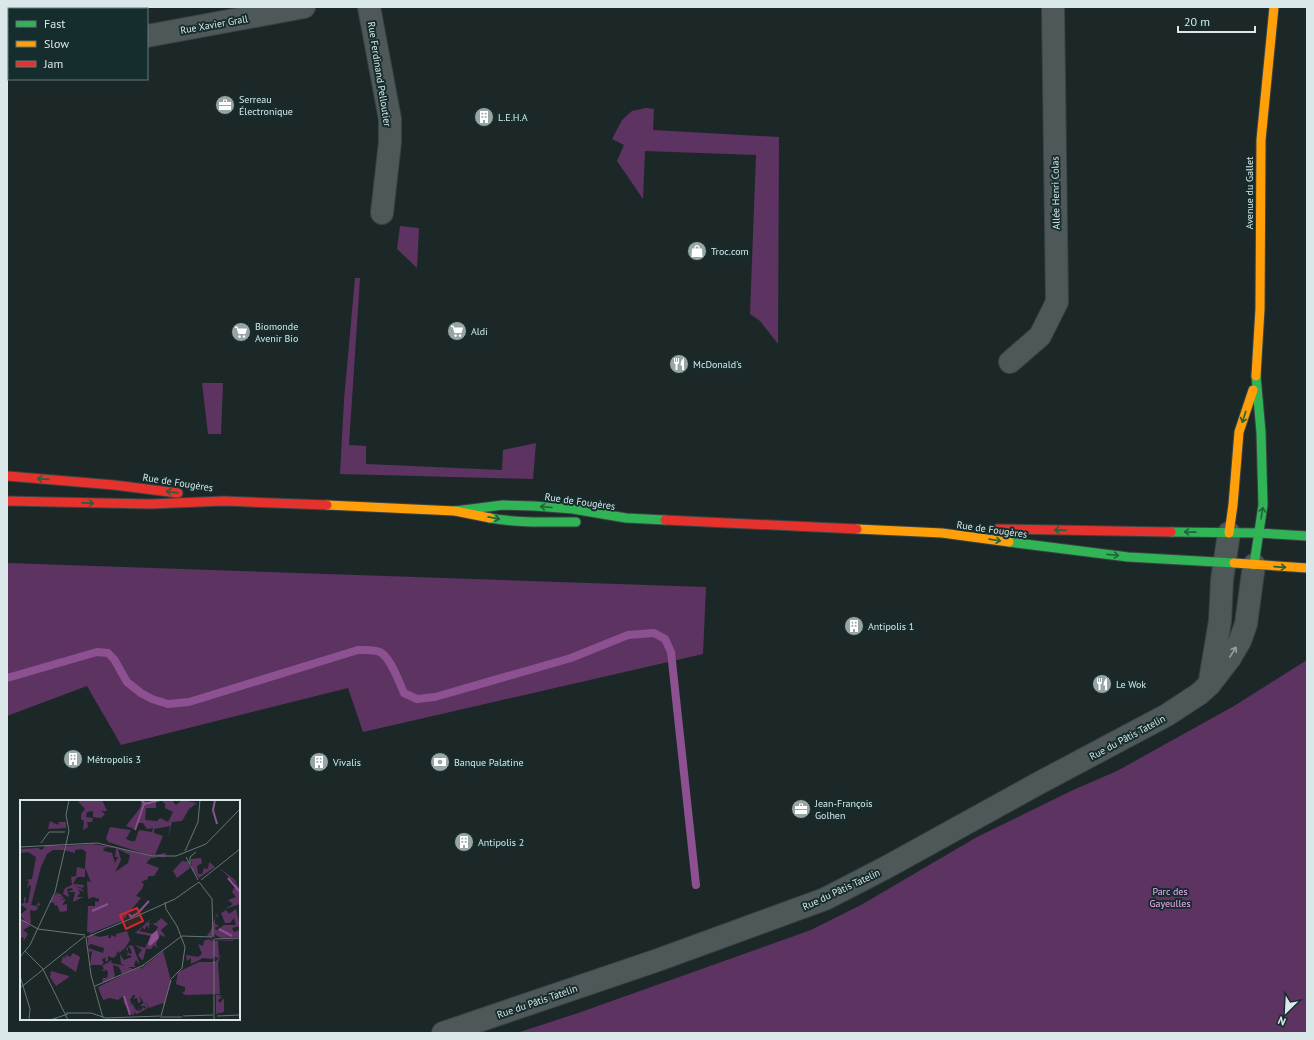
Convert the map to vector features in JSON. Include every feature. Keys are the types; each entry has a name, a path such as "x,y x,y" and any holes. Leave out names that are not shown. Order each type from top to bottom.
{"main road":[{"name":"Avenue du Gallet","path":"1254,565 1263,505 1261,432 1256,380 1260,309 1261,140 1274,7"},
{"name":"Avenue du Gallet","path":"1229,533 1240,432 1256,380"},
{"name":"Rue de Fougères","path":"7,476 151,489 224,501"},
{"name":"Rue de Fougères","path":"7,501 151,504 224,501"},
{"path":"224,501 455,511"},
{"name":"Rue de Fougères","path":"455,511 503,505 534,506 573,509 626,518"},
{"name":"Rue de Fougères","path":"455,511 502,520 535,522 573,522 626,518"},
{"path":"626,518 942,533"},
{"name":"Rue de Fougères","path":"942,533 982,529 1259,533 1307,536"},
{"name":"Rue de Fougères","path":"942,533 1128,557 1307,568"}],"street":[{"name":"Rue Xavier Grall","path":"148,36 304,7"},
{"name":"Rue Ferdinand Pelloutier","path":"369,7 390,119 390,142 382,213"},
{"name":"Allée Henri Colas","path":"1010,362 1040,336 1057,302 1053,7"},
{"path":"1210,684 1220,621 1222,580 1229,533"},
{"name":"Rue du Pâtis Tatelin","path":"443,1033 681,952 825,899 885,868 1039,783 1167,716 1199,694 1210,684 1230,658 1240,641 1246,624 1254,565"}],"green space":[{"path":"646,108 654,109 653,130 779,137 778,344 760,321 750,314 756,155 645,151 643,199 617,161 624,145 612,139 622,120 632,111"},
{"path":"400,226 419,228 417,268 397,249"},
{"path":"355,278 360,278 349,445 366,446 366,464 502,470 503,450 536,443 533,479 340,474 344,400"},
{"path":"202,383 223,383 221,434 208,434"},
{"path":"7,563 706,587 703,654 363,732 348,688 121,745 87,686 7,716"},
{"name":"Parc des Gayeulles","path":"1307,660 1307,1033 517,1033 581,1012 811,930 861,905 977,837 1073,790 1117,771 1234,706"}],"waterway":[{"path":"7,678 97,652 108,653 114,659 127,682 141,693 152,699 168,704 189,702 358,650 369,650 378,651 388,659 404,693 417,699 435,697 571,658 628,635 654,633 665,639 671,652 696,885"}],"traffic: fast":[{"path":"1254,565 1263,505 1261,432 1256,376"},
{"path":"455,511 503,505 534,506 573,509 626,518 665,520"},
{"path":"490,518 522,521 576,522"},
{"path":"1171,532 1259,533 1307,536"},
{"path":"1009,542 1128,557 1234,563"}],"traffic: slow":[{"path":"1256,376 1260,309 1261,140 1274,7"},
{"path":"1229,533 1233,505 1239,432 1253,390"},
{"path":"327,505 455,511 490,518"},
{"path":"857,529 942,533 1009,542"},
{"path":"1234,563 1307,568"}],"traffic: jam":[{"path":"7,476 114,485 178,493"},
{"path":"7,501 151,504 224,501 327,505"},
{"path":"665,520 857,529"},
{"path":"997,529 1171,532"}],"place":[{"name":"Serreau Électronique","path":"225,105"},
{"name":"L.E.H.A","path":"484,117"},
{"name":"Troc.com","path":"697,251"},
{"name":"Aldi","path":"457,331"},
{"name":"Biomonde Avenir Bio","path":"241,332"},
{"name":"McDonald's","path":"679,364"},
{"name":"Antipolis 1","path":"854,626"},
{"name":"Le Wok","path":"1102,684"},
{"name":"Métropolis 3","path":"73,759"},
{"name":"Vivalis","path":"319,762"},
{"name":"Banque Palatine","path":"440,762"},
{"name":"Jean-François Golhen","path":"801,809"},
{"name":"Antipolis 2","path":"464,842"}]}
